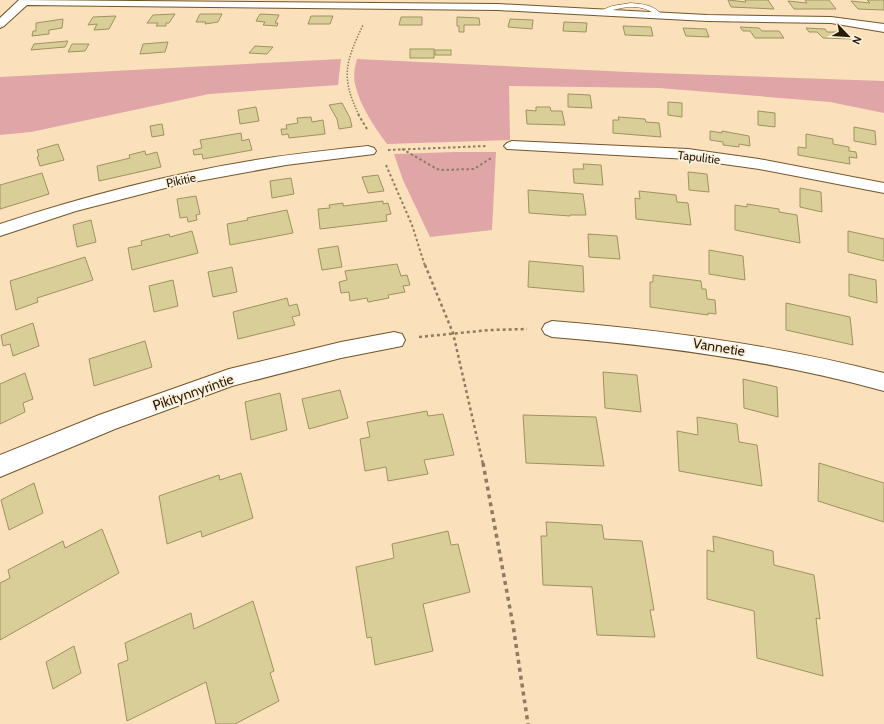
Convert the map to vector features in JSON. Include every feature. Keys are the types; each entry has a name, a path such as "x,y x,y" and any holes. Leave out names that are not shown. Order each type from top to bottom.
{"street":[{"path":"0,24 25,1 385,3 742,19 831,20 884,28"},
{"name":"Tapulitie","path":"512,146 688,154 766,165 884,188"},
{"name":"Pikitie","path":"0,230 79,205 187,178 286,160 374,150"},
{"name":"Vannetie","path":"552,329 618,334 714,346 782,357 854,373 884,382"},
{"name":"Pikitynnyrintie","path":"0,466 107,422 229,378 342,350 394,340"}],"path":[{"path":"385,3 363,26 355,43 346,73 347,84 374,150 392,181 412,225 428,274 453,333 480,446 513,624 528,724"},
{"path":"374,150 512,146"},
{"path":"402,149 439,170 474,168 512,146"},
{"path":"394,340 490,330 552,329"}],"shaded area":[{"path":"341,59 338,85 209,94 31,132 0,135 0,77"},
{"path":"357,59 628,72 884,81 884,113 830,102 659,88 509,86 510,140 387,144 368,116 357,92 354,77"},
{"path":"496,152 492,230 430,237 403,180 394,154"}],"building":[{"path":"728,0 746,2 745,0 768,0 774,9 731,7"},
{"path":"805,0 829,0 836,9 794,9 788,1 807,3"},
{"path":"867,0 884,0 884,10 858,9 851,1 870,3"},
{"path":"175,14 169,23 166,23 166,26 156,26 158,23 147,23 153,15"},
{"path":"200,14 222,14 218,22 205,24 206,22 196,22"},
{"path":"260,14 279,15 275,23 278,23 277,26 263,25 265,22 256,21"},
{"path":"116,16 109,29 94,30 97,24 88,25 93,17"},
{"path":"311,16 333,16 330,24 308,24"},
{"path":"401,17 422,17 422,25 399,25"},
{"path":"457,17 479,18 480,25 464,25 464,32 459,32"},
{"path":"63,19 62,28 49,30 49,34 32,36 33,31 36,31 36,23"},
{"path":"510,19 533,20 532,29 508,27"},
{"path":"564,22 587,23 586,32 563,31"},
{"path":"623,26 651,27 653,36 625,35"},
{"path":"740,27 759,28 762,31 779,31 784,38 755,38 750,31 743,31"},
{"path":"683,28 706,29 709,37 686,36"},
{"path":"806,28 825,29 827,32 845,32 852,39 823,38 817,32 809,32"},
{"path":"68,41 65,47 31,50 34,44"},
{"path":"168,42 165,52 140,54 143,44"},
{"path":"72,44 89,44 85,51 68,52"},
{"path":"255,46 273,47 267,54 249,53"},
{"path":"410,49 434,49 434,58 410,58"},
{"path":"435,50 451,50 451,55 435,55"},
{"path":"568,94 590,95 592,108 568,107"},
{"path":"668,102 682,103 682,117 668,115"},
{"path":"342,103 350,118 352,127 339,129 337,119 329,105"},
{"path":"256,107 259,121 240,124 238,110"},
{"path":"536,107 550,107 551,111 562,111 565,125 527,124 526,110 536,111"},
{"path":"758,111 775,113 775,127 758,125"},
{"path":"311,117 312,122 323,120 325,134 289,138 288,134 282,135 281,129 287,129 286,125 298,123 297,118"},
{"path":"618,117 645,119 646,122 659,123 661,137 613,133 613,120 619,120"},
{"path":"162,124 164,135 152,137 150,126"},
{"path":"854,127 875,131 876,145 854,141"},
{"path":"710,131 722,133 722,131 749,136 750,146 739,144 739,147 723,145 723,142 710,140"},
{"path":"241,133 242,141 249,139 252,150 203,159 202,154 194,155 193,150 202,148 200,140"},
{"path":"806,134 833,139 833,144 849,147 849,151 856,152 857,158 849,157 850,164 798,155 798,147 806,148"},
{"path":"58,144 64,160 40,166 37,157 39,156 37,150"},
{"path":"145,151 146,155 157,152 161,167 99,181 97,166 130,158 129,155"},
{"path":"583,164 601,165 603,185 574,183 573,169 584,169"},
{"path":"688,172 707,174 709,192 689,190"},
{"path":"42,173 49,194 0,209 0,185"},
{"path":"378,175 384,191 368,193 362,177"},
{"path":"291,178 294,194 272,198 270,181"},
{"path":"800,188 821,192 822,212 800,207"},
{"path":"528,190 583,194 586,215 570,216 529,213"},
{"path":"639,191 676,195 677,202 688,203 691,225 636,219 635,198 640,199"},
{"path":"196,196 200,214 196,215 197,220 188,222 187,217 180,218 177,199"},
{"path":"383,201 383,204 388,203 391,214 386,215 387,221 320,229 318,209 330,208 329,205 343,203 343,206"},
{"path":"747,204 779,209 779,212 797,215 800,243 735,230 735,205 747,207"},
{"path":"287,210 293,233 230,245 227,224 248,220 247,218"},
{"path":"91,220 96,242 77,247 73,225"},
{"path":"192,231 198,253 132,270 128,248 142,245 141,241 169,234 170,237"},
{"path":"848,231 884,239 884,261 848,252"},
{"path":"588,234 617,236 620,259 589,257"},
{"path":"338,246 342,267 322,270 318,249"},
{"path":"709,250 743,256 745,280 709,274"},
{"path":"85,257 93,280 37,298 38,302 16,310 10,281"},
{"path":"529,261 583,266 584,292 528,287"},
{"path":"397,264 401,276 407,275 410,285 403,286 405,292 388,295 389,298 368,302 367,298 350,301 349,292 341,293 339,282 347,280 345,271"},
{"path":"232,267 237,292 213,297 208,272"},
{"path":"849,274 876,280 877,303 849,296"},
{"path":"653,275 701,281 702,289 706,289 707,299 715,300 716,314 708,313 708,315 650,307 650,282 653,282"},
{"path":"173,280 178,306 154,312 149,286"},
{"path":"287,298 289,306 297,304 300,315 292,317 295,325 238,339 233,312"},
{"path":"786,303 850,317 853,345 786,330"},
{"path":"33,323 39,346 13,356 10,344 3,346 1,335"},
{"path":"145,341 152,367 94,386 89,359"},
{"path":"603,372 637,375 641,412 605,408"},
{"path":"25,373 33,399 23,403 25,412 0,424 0,384"},
{"path":"743,379 777,387 778,417 744,408"},
{"path":"340,390 348,418 309,429 302,399"},
{"path":"280,393 287,430 251,440 245,402"},
{"path":"427,411 428,416 443,414 454,455 424,460 428,474 388,481 386,467 365,471 360,439 370,437 367,422"},
{"path":"523,415 596,417 604,466 526,463"},
{"path":"697,417 737,424 739,442 757,445 762,486 679,471 677,431 698,435"},
{"path":"819,463 884,483 884,522 818,501"},
{"path":"241,473 253,518 202,537 201,531 167,544 159,496 219,475 220,480"},
{"path":"34,483 43,513 9,530 1,500"},
{"path":"546,522 602,525 604,539 642,541 654,610 650,610 655,637 597,635 592,587 543,585 541,536 547,536"},
{"path":"102,529 119,573 0,640 0,583 10,578 8,570 63,541 65,548"},
{"path":"448,531 451,545 458,544 470,592 423,604 433,651 375,665 371,637 367,638 356,567 394,558 392,544"},
{"path":"713,536 773,551 774,565 814,575 820,619 816,618 823,676 757,658 754,611 707,599 707,550 714,552"},
{"path":"253,601 274,671 270,673 279,701 235,724 216,724 206,682 127,721 118,664 128,660 125,643 191,613 194,629"},
{"path":"74,646 81,673 53,689 46,662"}]}
